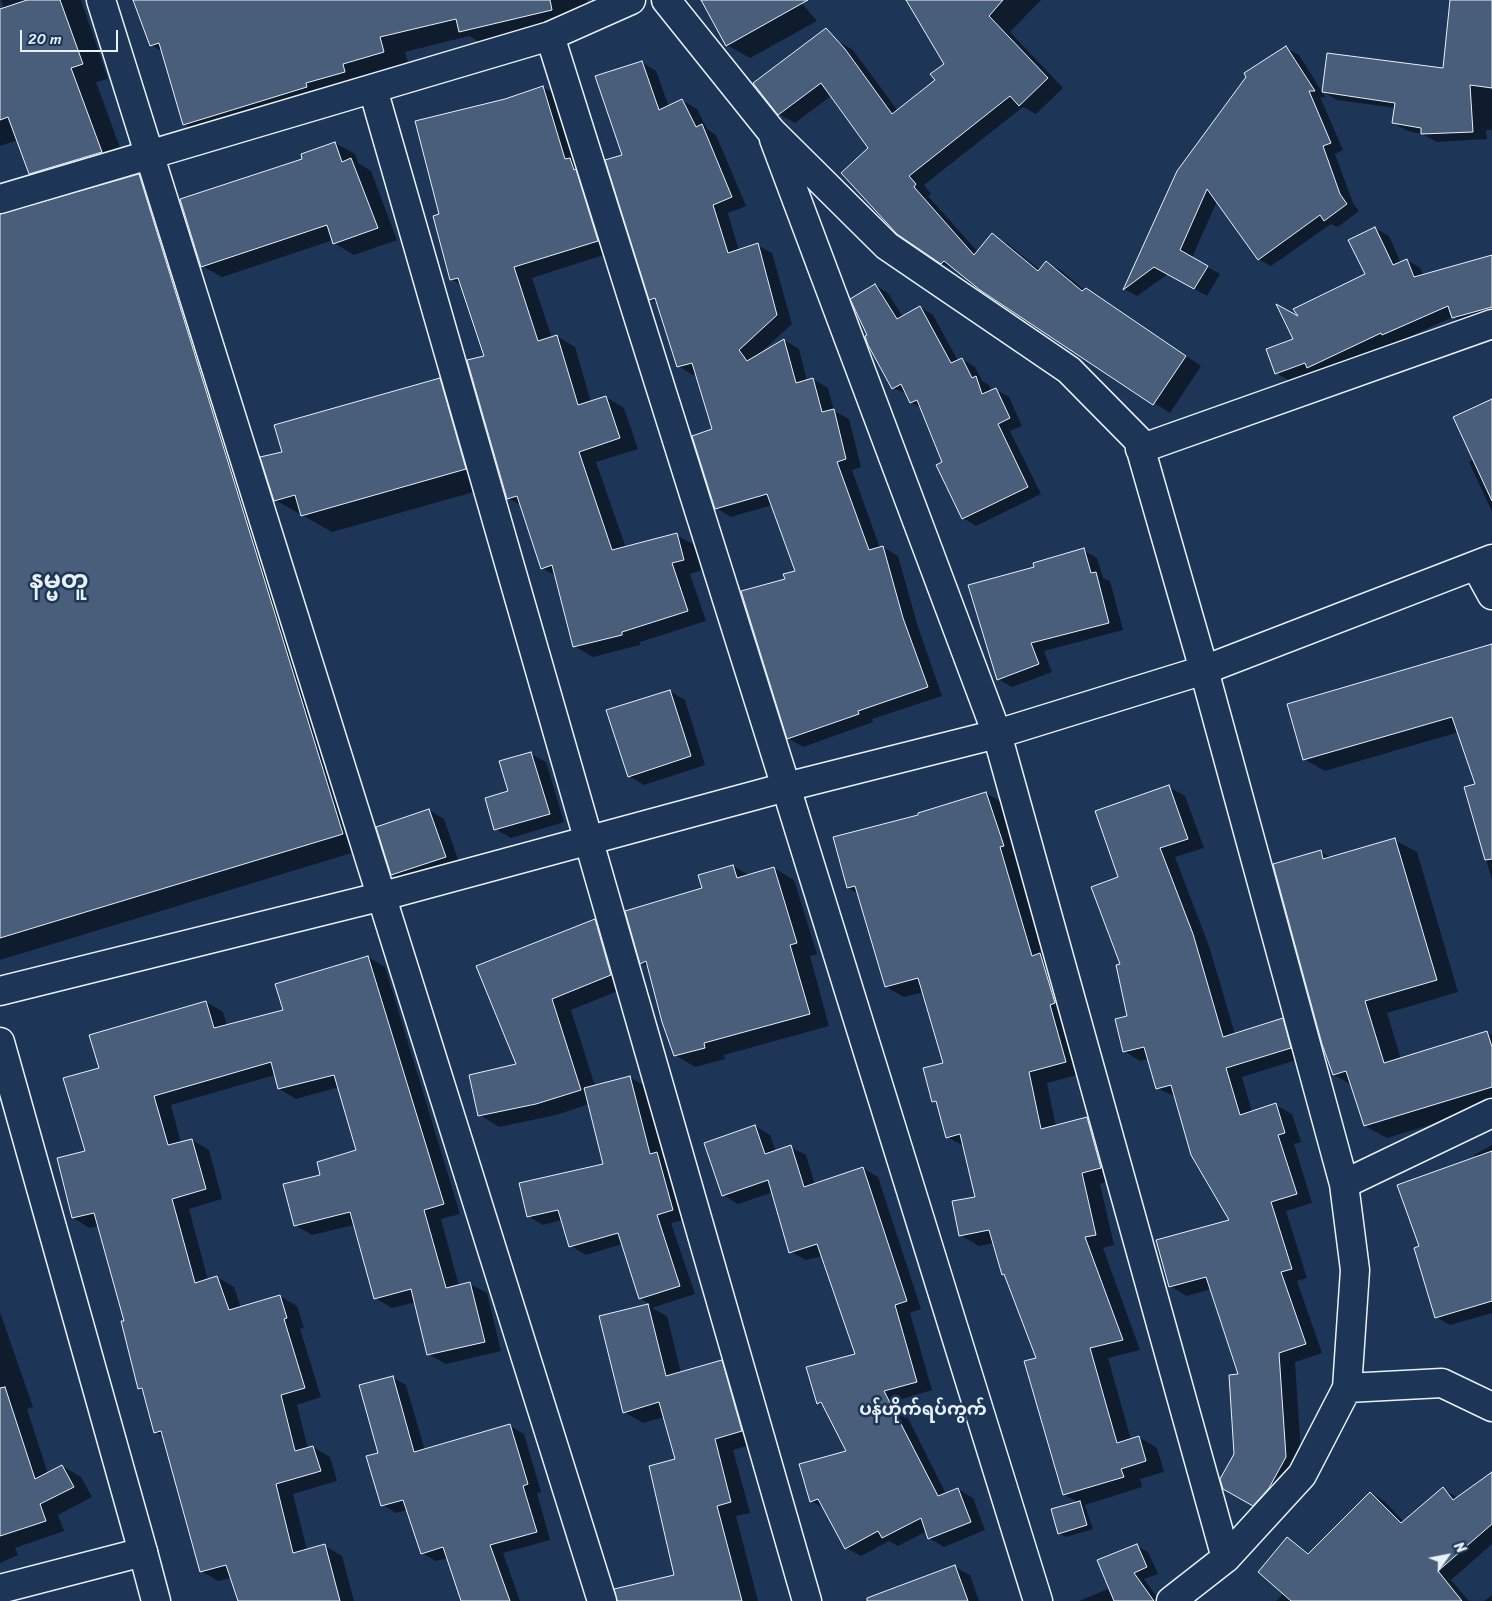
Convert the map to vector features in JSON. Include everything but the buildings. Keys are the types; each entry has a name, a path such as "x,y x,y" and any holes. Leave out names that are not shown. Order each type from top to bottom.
{"street":[{"path":"102,0 602,1601"},
{"path":"0,199 550,36 631,0"},
{"path":"666,0 771,130 887,246 1070,370 1138,440 1204,670 1344,1184 1355,1270 1347,1388 1302,1475 1226,1558 1171,1601"},
{"path":"550,36 786,787 1038,1601"},
{"path":"373,89 807,1601"},
{"path":"771,130 997,734 1226,1558"},
{"path":"1140,448 1492,324"},
{"path":"0,990 383,896 786,787 997,734 1204,670 1484,562 1492,595"},
{"path":"0,1042 156,1601"},
{"path":"1344,1184 1492,1113"},
{"path":"1347,1388 1442,1383 1492,1407"},
{"path":"0,1589 143,1552"}],"district":[{"name":"နမ္မတူ","path":"59,582"},
{"name":"ပန်ဟိုက်ရပ်ကွက်","path":"923,1410"}]}
